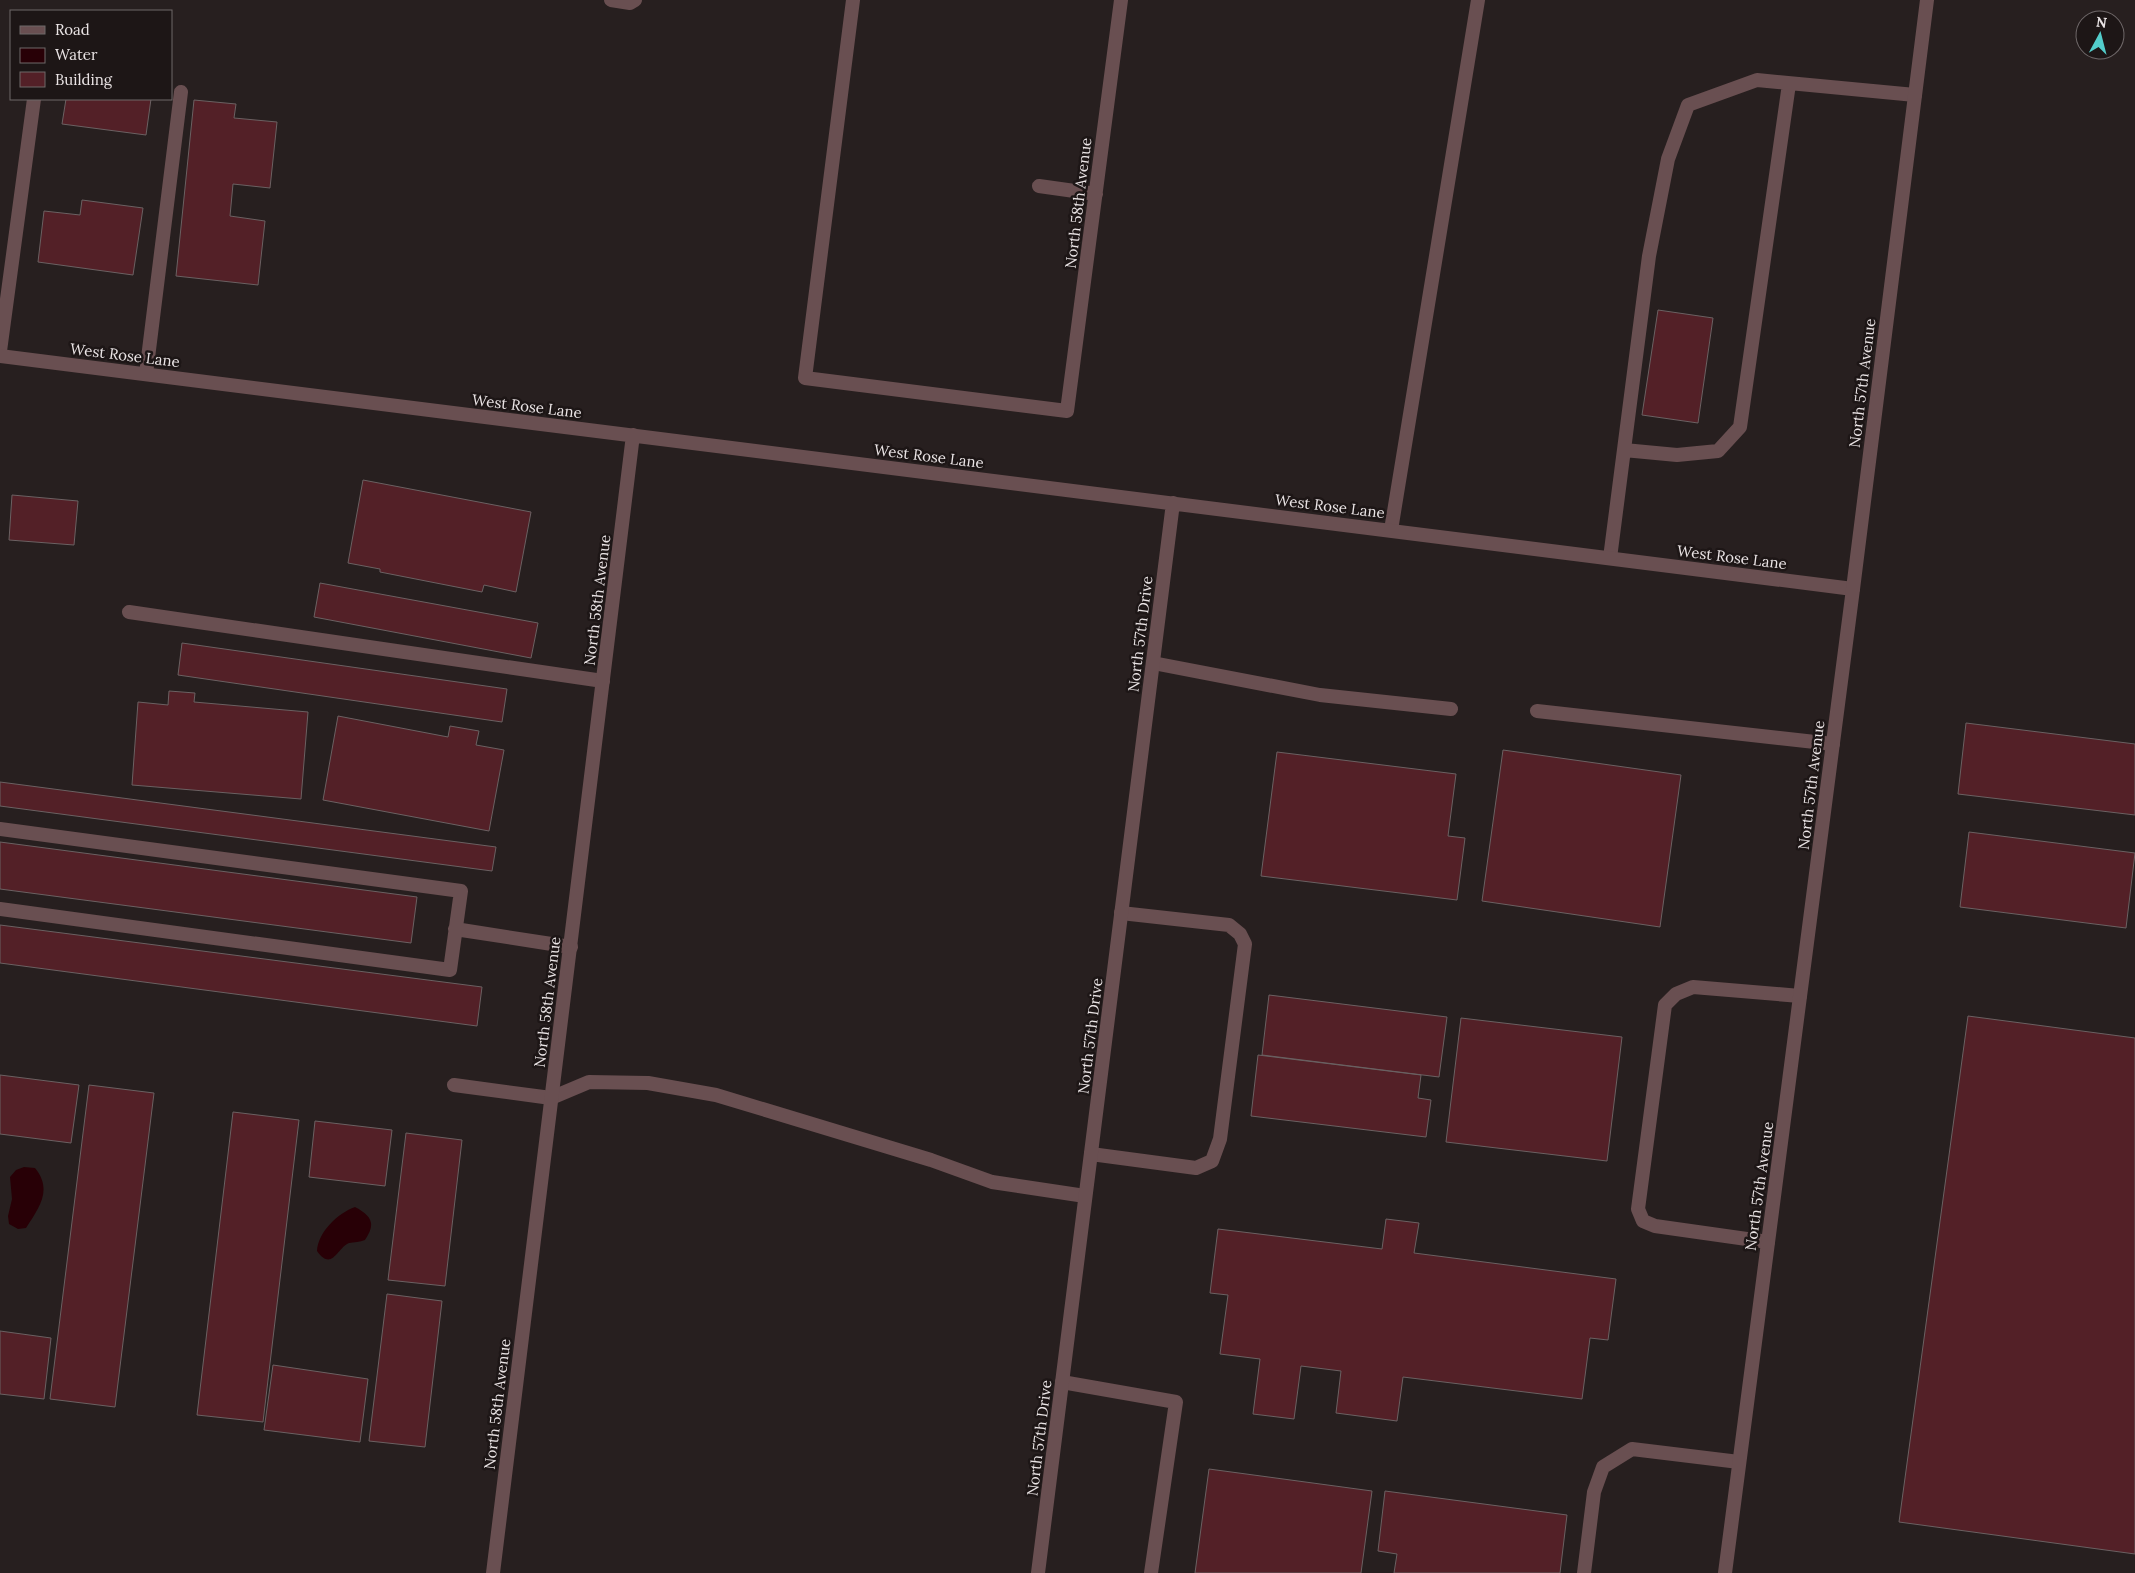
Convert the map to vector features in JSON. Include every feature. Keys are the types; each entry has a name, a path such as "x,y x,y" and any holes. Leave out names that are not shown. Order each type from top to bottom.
{"street":[{"path":"611,0 630,3 635,0"},
{"name":"North 58th Avenue","path":"853,0 805,378 1067,411 1121,0"},
{"path":"1391,530 1478,0"},
{"name":"North 57th Avenue","path":"1725,1573 1833,744 1927,0"},
{"path":"1610,558 1649,256 1668,159 1688,105 1757,80 1915,95"},
{"path":"1624,450 1677,455 1718,451 1740,427 1789,84"},
{"path":"146,374 181,92"},
{"path":"0,351 34,100"},
{"path":"1039,186 1096,194"},
{"name":"West Rose Lane","path":"0,356 1853,588"},
{"name":"North 58th Avenue","path":"493,1573 633,436"},
{"name":"North 57th Drive","path":"1038,1573 1173,503"},
{"path":"129,612 603,681"},
{"path":"1153,663 1320,695 1451,709"},
{"path":"1537,711 1833,744"},
{"path":"0,828 461,891 450,970 0,909"},
{"path":"1091,1154 1196,1168 1212,1161 1220,1139 1246,944 1240,934 1229,925 1121,913"},
{"path":"455,929 571,947"},
{"path":"1768,1242 1655,1226 1644,1222 1638,1210 1665,1004 1676,994 1694,987 1800,996"},
{"path":"454,1085 552,1098 589,1082 648,1082 716,1096 931,1160 992,1182 1085,1196"},
{"path":"1062,1382 1176,1402 1152,1573"},
{"path":"1584,1573 1594,1492 1603,1467 1632,1449 1739,1462"}],"water":[{"path":"24,1167 35,1168 43,1184 43,1191 39,1206 26,1228 18,1229 9,1224 8,1216 12,1199 10,1177 16,1170"},
{"path":"355,1207 369,1217 371,1221 365,1240 349,1243 331,1259 322,1257 317,1251 318,1244 325,1230 342,1214"}],"building":[{"path":"66,100 151,100 146,135 62,124"},
{"path":"194,100 236,104 234,118 277,122 270,188 233,184 230,216 265,221 258,285 176,276"},
{"path":"82,200 143,208 133,275 38,262 44,211 80,215"},
{"path":"1658,310 1713,318 1698,423 1642,415"},
{"path":"363,480 531,512 516,592 484,585 482,592 380,572 380,569 348,563"},
{"path":"12,495 78,501 74,545 9,540"},
{"path":"320,583 538,623 531,658 314,617"},
{"path":"182,643 507,689 502,722 178,675"},
{"path":"169,691 195,693 194,702 308,712 301,799 132,785 138,702 168,705"},
{"path":"338,716 448,737 450,726 479,731 476,745 504,750 489,831 323,800"},
{"path":"1966,723 2135,744 2135,815 1958,794"},
{"path":"1503,750 1681,775 1660,927 1482,901"},
{"path":"1277,752 1456,774 1448,836 1465,838 1457,900 1261,876"},
{"path":"0,782 496,847 492,871 0,806"},
{"path":"1969,832 2135,853 2126,928 1960,907"},
{"path":"0,842 417,897 411,943 0,889"},
{"path":"0,925 482,987 477,1026 0,963"},
{"path":"1269,995 1447,1017 1439,1077 1262,1055"},
{"path":"1968,1016 2135,1038 2135,1554 1899,1522"},
{"path":"1461,1018 1622,1037 1607,1161 1446,1142"},
{"path":"1258,1055 1421,1075 1418,1098 1431,1100 1426,1137 1251,1116"},
{"path":"0,1075 79,1085 71,1143 0,1134"},
{"path":"89,1085 154,1093 115,1407 50,1399"},
{"path":"233,1112 299,1120 263,1422 197,1415"},
{"path":"315,1121 392,1130 385,1186 309,1177"},
{"path":"406,1133 462,1140 445,1286 388,1280"},
{"path":"1386,1219 1419,1223 1414,1253 1616,1279 1608,1340 1590,1338 1582,1399 1403,1377 1397,1421 1336,1413 1341,1371 1301,1366 1294,1419 1253,1414 1260,1359 1220,1354 1228,1295 1210,1293 1218,1229 1382,1249"},
{"path":"387,1294 442,1301 425,1447 369,1441"},
{"path":"0,1331 51,1338 44,1399 0,1394"},
{"path":"273,1365 368,1379 360,1442 264,1430"},
{"path":"1209,1469 1372,1491 1361,1573 1195,1573"},
{"path":"1385,1491 1567,1515 1560,1573 1394,1573 1397,1554 1378,1551"}]}
